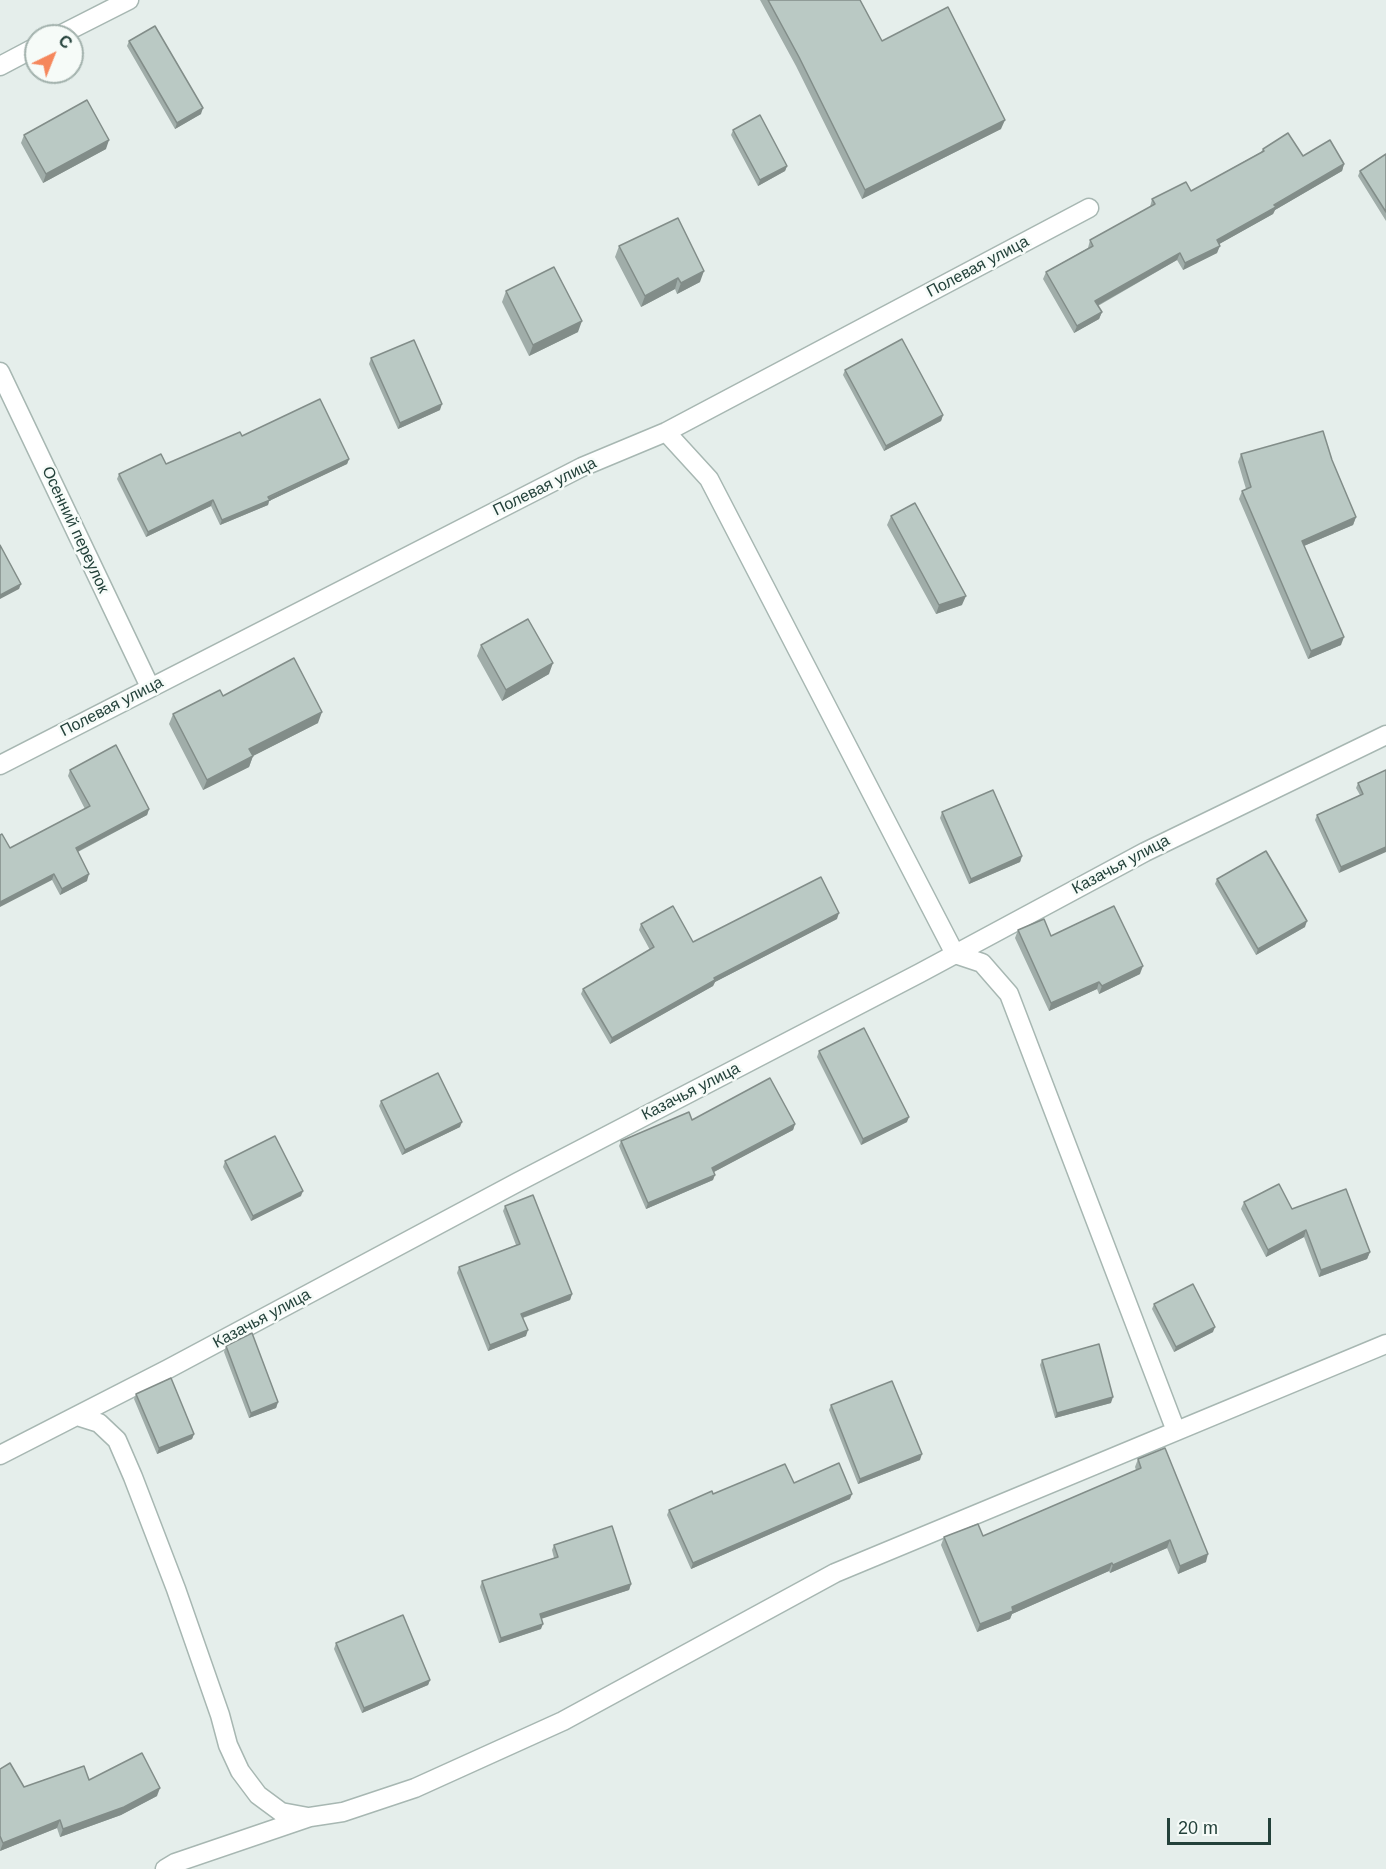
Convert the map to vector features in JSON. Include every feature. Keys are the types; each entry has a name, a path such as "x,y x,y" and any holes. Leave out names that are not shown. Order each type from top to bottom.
{"street":[{"path":"82,24 129,0"},
{"path":"0,66 24,53"},
{"name":"Полевая улица","path":"0,765 582,467 666,432 1089,208"},
{"name":"Осенний переулок","path":"0,372 150,687"},
{"path":"666,432 709,479 955,954 982,963 1009,994 1176,1431"},
{"name":"Казачья улица","path":"0,1455 168,1370 507,1188 1145,852 1386,735"},
{"path":"165,1869 175,1863 310,1817 343,1812 415,1788 563,1721 835,1573 1386,1344"},
{"path":"77,1416 99,1423 117,1440 169,1569 220,1714 228,1745 240,1771 258,1795 281,1812 310,1817"}],"building":[{"path":"768,0 860,0 882,41 948,7 1005,120 865,190"},
{"path":"155,26 203,108 177,123 129,41"},
{"path":"87,100 109,140 46,174 24,135"},
{"path":"760,115 787,166 760,180 733,130"},
{"path":"1288,133 1303,156 1330,140 1344,164 1274,205 1276,207 1217,240 1220,246 1185,263 1180,253 1095,301 1102,312 1077,326 1046,272 1093,246 1090,240 1155,204 1152,199 1186,182 1191,191 1264,151 1263,149"},
{"path":"1386,154 1386,212 1360,171"},
{"path":"678,218 704,271 681,283 678,278 645,296 619,246"},
{"path":"554,267 582,321 533,345 506,291"},
{"path":"902,339 943,415 886,446 845,370"},
{"path":"414,340 442,404 400,423 371,358"},
{"path":"320,399 349,459 268,497 270,500 222,520 213,500 148,532 119,474 161,454 166,464 240,432 242,436"},
{"path":"1323,431 1332,460 1356,517 1302,541 1344,637 1311,651 1242,491 1251,487 1241,454"},
{"path":"915,503 966,596 939,605 891,516"},
{"path":"0,545 21,584 0,595"},
{"path":"528,619 553,663 506,690 481,645"},
{"path":"294,658 322,712 249,749 253,756 207,780 173,714 220,690 223,696"},
{"path":"116,745 149,809 76,848 89,874 62,889 54,874 0,902 0,835 2,834 10,848 90,806 70,770"},
{"path":"1386,770 1386,847 1341,867 1317,815 1363,794 1358,783"},
{"path":"993,790 1022,856 971,879 942,812"},
{"path":"1266,851 1307,921 1258,949 1217,879"},
{"path":"821,877 839,913 714,978 715,980 612,1038 583,989 654,947 641,924 673,906 693,942"},
{"path":"1114,906 1143,966 1102,986 1099,982 1051,1003 1018,930 1044,919 1051,936"},
{"path":"864,1028 909,1117 863,1139 819,1051"},
{"path":"438,1073 462,1122 405,1150 381,1101"},
{"path":"770,1078 795,1124 712,1168 715,1175 648,1203 621,1141 689,1112 692,1120"},
{"path":"275,1136 303,1191 253,1216 225,1161"},
{"path":"1279,1184 1292,1209 1346,1189 1370,1252 1321,1270 1306,1230 1268,1250 1244,1202"},
{"path":"533,1195 572,1294 521,1314 528,1330 490,1345 459,1267 520,1244 505,1206"},
{"path":"1193,1284 1215,1327 1176,1347 1154,1304"},
{"path":"252,1333 278,1402 251,1413 226,1346"},
{"path":"1099,1344 1113,1397 1057,1413 1042,1360"},
{"path":"171,1378 194,1434 159,1448 136,1394"},
{"path":"892,1381 922,1454 860,1479 831,1405"},
{"path":"1165,1448 1208,1554 1180,1566 1170,1540 1012,1607 1013,1611 980,1624 944,1537 978,1524 983,1536 1141,1468 1138,1459"},
{"path":"839,1463 852,1494 693,1563 669,1510 712,1491 713,1494 785,1464 794,1483"},
{"path":"612,1526 631,1584 540,1614 543,1624 501,1638 482,1581 558,1557 554,1545"},
{"path":"403,1615 430,1680 364,1708 336,1643"},
{"path":"142,1753 160,1788 124,1807 63,1829 60,1820 3,1843 0,1836 0,1769 10,1763 24,1787 84,1766 89,1780"}]}
